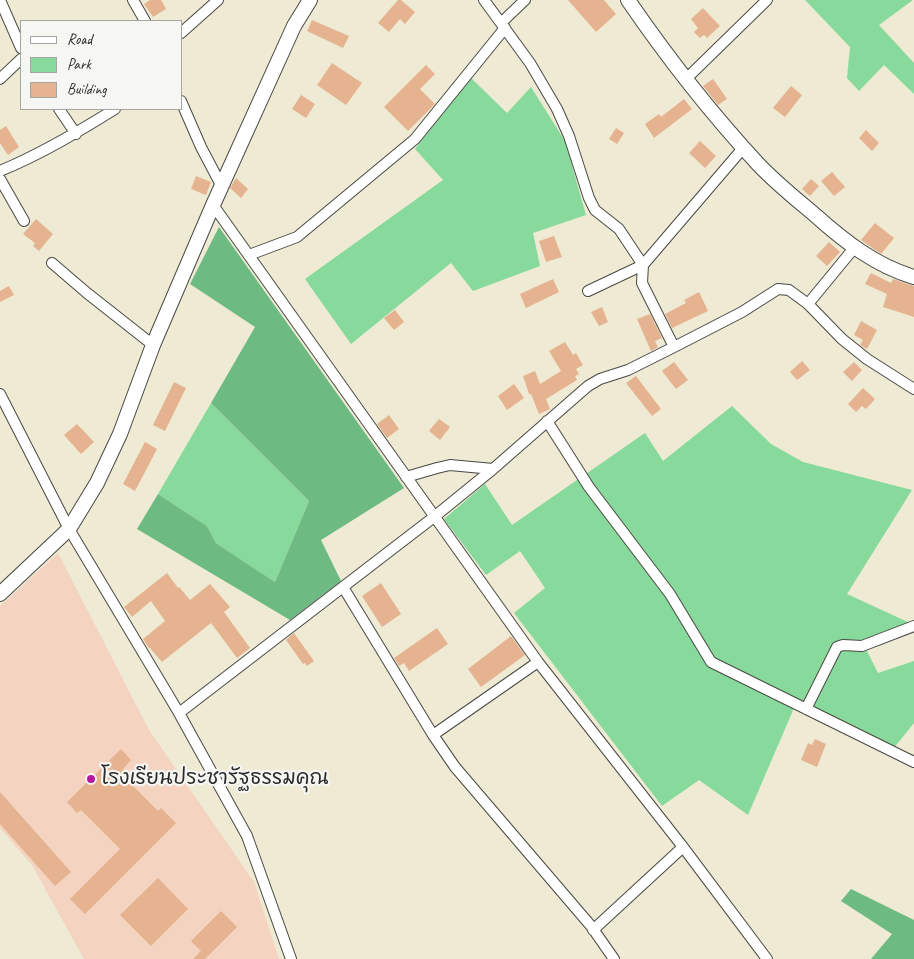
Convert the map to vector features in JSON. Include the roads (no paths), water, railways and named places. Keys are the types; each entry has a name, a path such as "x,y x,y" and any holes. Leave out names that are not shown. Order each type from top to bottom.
{"street":[{"path":"0,0 20,46"},
{"path":"134,0 144,20"},
{"path":"182,32 218,0"},
{"path":"0,594 69,529 97,483 120,434 153,345 213,205 294,26 310,0"},
{"path":"484,0 530,63 557,109 570,136 589,198 595,210 619,229 643,265 642,283 674,347"},
{"path":"249,255 297,236 415,139 503,25 525,0"},
{"path":"628,0 686,79 744,147 782,187 854,248 881,263 914,277"},
{"path":"686,79 767,0"},
{"path":"0,79 20,60"},
{"path":"182,103 201,147 222,187"},
{"path":"61,110 76,134"},
{"path":"0,171 76,134 113,110"},
{"path":"588,292 643,265 744,147"},
{"path":"0,179 24,221"},
{"path":"213,205 538,662 683,847 767,959"},
{"path":"808,304 854,248"},
{"path":"52,263 153,345"},
{"path":"179,712 434,517 493,469 588,386 600,379 628,370 674,347 742,312 778,289 789,290 808,304 842,339 867,359 914,389"},
{"path":"0,394 69,529 179,712 247,836 291,959"},
{"path":"547,421 589,486 670,594 711,662 914,762"},
{"path":"406,477 450,465 493,469"},
{"path":"343,587 433,735 455,766 593,930 614,959"},
{"path":"806,709 837,647 843,645 862,646 914,626"},
{"path":"433,735 538,662"},
{"path":"593,930 683,847"}],"place":[{"name":"โรงเรียนประชารัฐธรรมคุณ","path":"91,779"}]}
